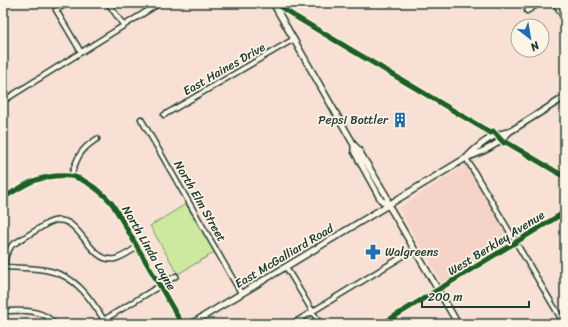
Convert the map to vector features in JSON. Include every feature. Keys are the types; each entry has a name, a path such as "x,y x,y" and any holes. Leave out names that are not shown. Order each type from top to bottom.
{"main road":[{"path":"273,3 354,145 354,151 381,200 388,204 413,250 458,324"},
{"name":"East McGalliard Road","path":"191,324 466,158 478,146 501,132 509,132 565,98"}],"street":[{"path":"68,3 56,10 81,52"},
{"path":"108,3 124,26"},
{"path":"3,101 160,3"},
{"path":"527,11 540,3"},
{"path":"555,3 565,20"},
{"name":"East Haines Drive","path":"164,115 294,39"},
{"name":"North Elm Street","path":"141,119 241,294"},
{"path":"3,198 25,185 40,179 71,176 79,154 85,147 96,139"},
{"path":"466,158 563,322"},
{"name":"North Linda Layne","path":"71,176 94,187 110,201 182,324"},
{"name":"West Berkley Avenue","path":"382,324 565,212"},
{"path":"104,320 83,290 64,276 54,271 41,268 3,267 6,256 12,245 54,220 63,221 72,225 96,253 102,257 111,259 119,258 137,247"},
{"path":"292,324 413,250"},
{"path":"286,266 320,324"},
{"path":"97,324 176,276"},
{"path":"3,311 40,313 55,324"}],"shaded area":[{"path":"466,165 512,240 442,283 399,208"}],"green space":[{"path":"186,204 215,252 178,274 150,226"}],"cycle path":[{"path":"279,3 282,8 296,17 491,133 493,131 504,143 506,142 565,177"},
{"path":"3,198 21,187 42,178 70,176 81,179 93,187 105,196 113,205 182,324"},
{"path":"382,324 565,212"}],"place":[{"name":"Pepsi Bottler","path":"400,120"},
{"name":"Walgreens","path":"373,252"}]}
